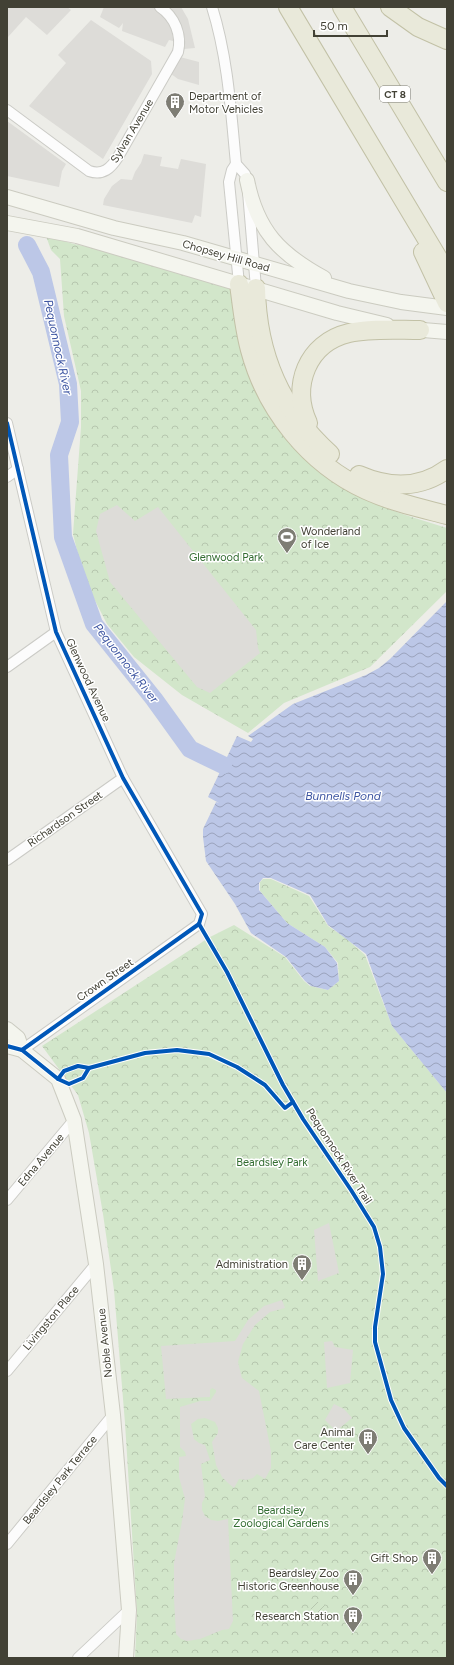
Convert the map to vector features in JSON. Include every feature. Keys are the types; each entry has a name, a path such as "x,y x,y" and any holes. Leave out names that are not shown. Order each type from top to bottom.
{"highway":[{"path":"288,7 447,273"},
{"name":"CT 8","path":"342,7 447,182"},
{"path":"390,7 418,27 447,40"},
{"path":"376,152 447,303"},
{"path":"247,286 256,308 262,346 275,380 292,410 326,450 341,463 355,472 370,479 389,484 407,485 416,483 435,476 447,469"},
{"path":"247,286 246,331 256,368 272,403 281,418 300,441 331,469 365,490 400,503 447,515"},
{"path":"326,450 311,430 302,407 301,382 303,374 312,357 327,343 347,333 368,330 426,331"}],"main road":[{"path":"247,180 252,200 259,218 270,237 278,246 301,266 349,291"},
{"name":"Chopsey Hill Road","path":"7,197 114,228 183,243 349,291 420,305 447,308"},
{"name":"Chopsey Hill Road","path":"7,222 77,236 354,318 426,331 447,332"},
{"name":"Noble Avenue","path":"7,1029 18,1038 22,1050"},
{"name":"Noble Avenue","path":"7,1046 22,1050 58,1079 74,1120 96,1264 113,1415 129,1610 126,1658"}],"street":[{"name":"Sylvan Avenue","path":"7,110 89,171 96,173 106,171 118,157 178,52 179,40 176,27 168,13 160,7"},
{"path":"212,7 227,72 236,164 245,174 247,180 255,264 247,286"},
{"path":"236,164 232,170 229,182 236,258 247,286"},
{"name":"Glenwood Avenue","path":"7,423 56,632 123,778 202,914 199,924"},
{"path":"7,477 18,469"},
{"path":"7,667 56,632"},
{"name":"Richardson Street","path":"7,860 123,778"},
{"name":"Crown Street","path":"22,1050 199,924"},
{"name":"Edna Avenue","path":"7,1200 74,1120"},
{"name":"Livingston Place","path":"7,1371 96,1264"},
{"name":"Beardsley Park Terrace","path":"7,1544 113,1415"},
{"path":"78,1658 129,1610"}],"green space":[{"name":"Glenwood Park","path":"46,236 74,244 200,271 248,286 253,333 344,488 368,501 407,516 447,528 447,591 370,667 284,703 248,733 182,695 134,657 107,624 84,579 73,534 81,427 81,391 64,316 60,259 51,250"},
{"name":"Beardsley Park","path":"263,879 271,879 309,896 328,926 347,939 365,955 392,1026 447,1093 447,1658 135,1658 137,1613 125,1423 114,1290 103,1214 89,1133 78,1095 42,1046 210,937 234,925 285,957 304,981 310,986 328,990 339,981 338,963 325,947 287,923 260,891 260,882"},
{"path":"314,1600 326,1606 322,1614 310,1609"}],"shaded area":[{"path":"7,7 67,7 71,10 47,35 26,17 8,37"},
{"path":"104,7 181,7 188,19 195,48 184,49 180,57 199,62 199,85 178,79 163,68 174,46 173,41 169,40 165,47 122,31 123,23 119,28 100,17"},
{"path":"91,20 151,61 152,74 103,159 29,106 66,63 58,55"},
{"path":"7,121 66,164 62,171 59,187 7,176"},
{"path":"144,154 162,157 160,166 178,169 181,159 206,164 201,217 195,215 192,223 103,205 104,199 112,186 121,179 132,180"},
{"path":"117,505 135,521 158,507 256,630 260,653 210,693 197,687 110,582 96,531 100,514"},
{"path":"329,1223 339,1273 318,1281 314,1230"},
{"path":"282,1300 285,1308 270,1312 255,1325 243,1344 238,1362 242,1378 259,1391 271,1451 271,1468 265,1479 257,1474 253,1478 246,1480 239,1479 234,1488 222,1477 216,1465 212,1442 218,1433 218,1428 215,1422 205,1418 198,1419 191,1424 194,1439 205,1445 210,1460 201,1464 205,1497 202,1503 202,1510 205,1516 211,1520 218,1521 228,1519 233,1621 229,1629 222,1630 200,1639 187,1641 181,1639 176,1634 174,1599 174,1563 185,1499 179,1477 179,1457 186,1456 185,1452 180,1447 180,1407 200,1401 210,1401 216,1390 212,1388 210,1390 210,1397 166,1399 161,1346 235,1341 248,1320 264,1306"},
{"path":"332,1341 335,1347 353,1350 350,1383 327,1388 324,1342"},
{"path":"334,1404 344,1409 352,1418 336,1431 325,1420"}],"water":[{"name":"Bunnells Pond","path":"447,601 447,1093 392,1026 366,954 328,925 310,895 271,878 263,878 259,883 259,890 287,923 325,947 337,963 339,981 328,990 311,986 305,981 286,957 251,933 235,904 206,861 203,829 216,802 219,803 208,797 237,736 251,742 253,739 248,736 293,704 366,675 379,668 390,659"}],"waterway":[{"name":"Pequonnock River","path":"27,245 41,272 68,384 70,422 59,455 63,537 94,624 154,699 190,749 223,765"}],"cycle path":[{"path":"7,423 56,632 123,778 202,914 199,924"},
{"name":"Pequonnock River Trail","path":"199,924 227,972 283,1085 303,1119 374,1227 380,1247 383,1274 375,1327 375,1342 391,1400 404,1428 439,1478 447,1486"},
{"path":"22,1050 199,924"},
{"path":"7,1046 22,1050 58,1079 69,1084 83,1078 89,1068"},
{"path":"58,1079 64,1071 78,1066 89,1068 145,1053 177,1050 209,1054 237,1067 265,1085 285,1108 293,1102"}],"place":[{"name":"Department of Motor Vehicles","path":"175,119"},
{"name":"Wonderland of Ice","path":"287,554"},
{"name":"Administration","path":"302,1281"},
{"name":"Animal Care Center","path":"368,1455"},
{"name":"Gift Shop","path":"432,1575"},
{"name":"Beardsley Zoo Historic Greenhouse","path":"353,1596"},
{"name":"Research Station","path":"353,1633"}],"park label":[{"name":"Beardsley Zoological Gardens","path":"281,1516"}]}
